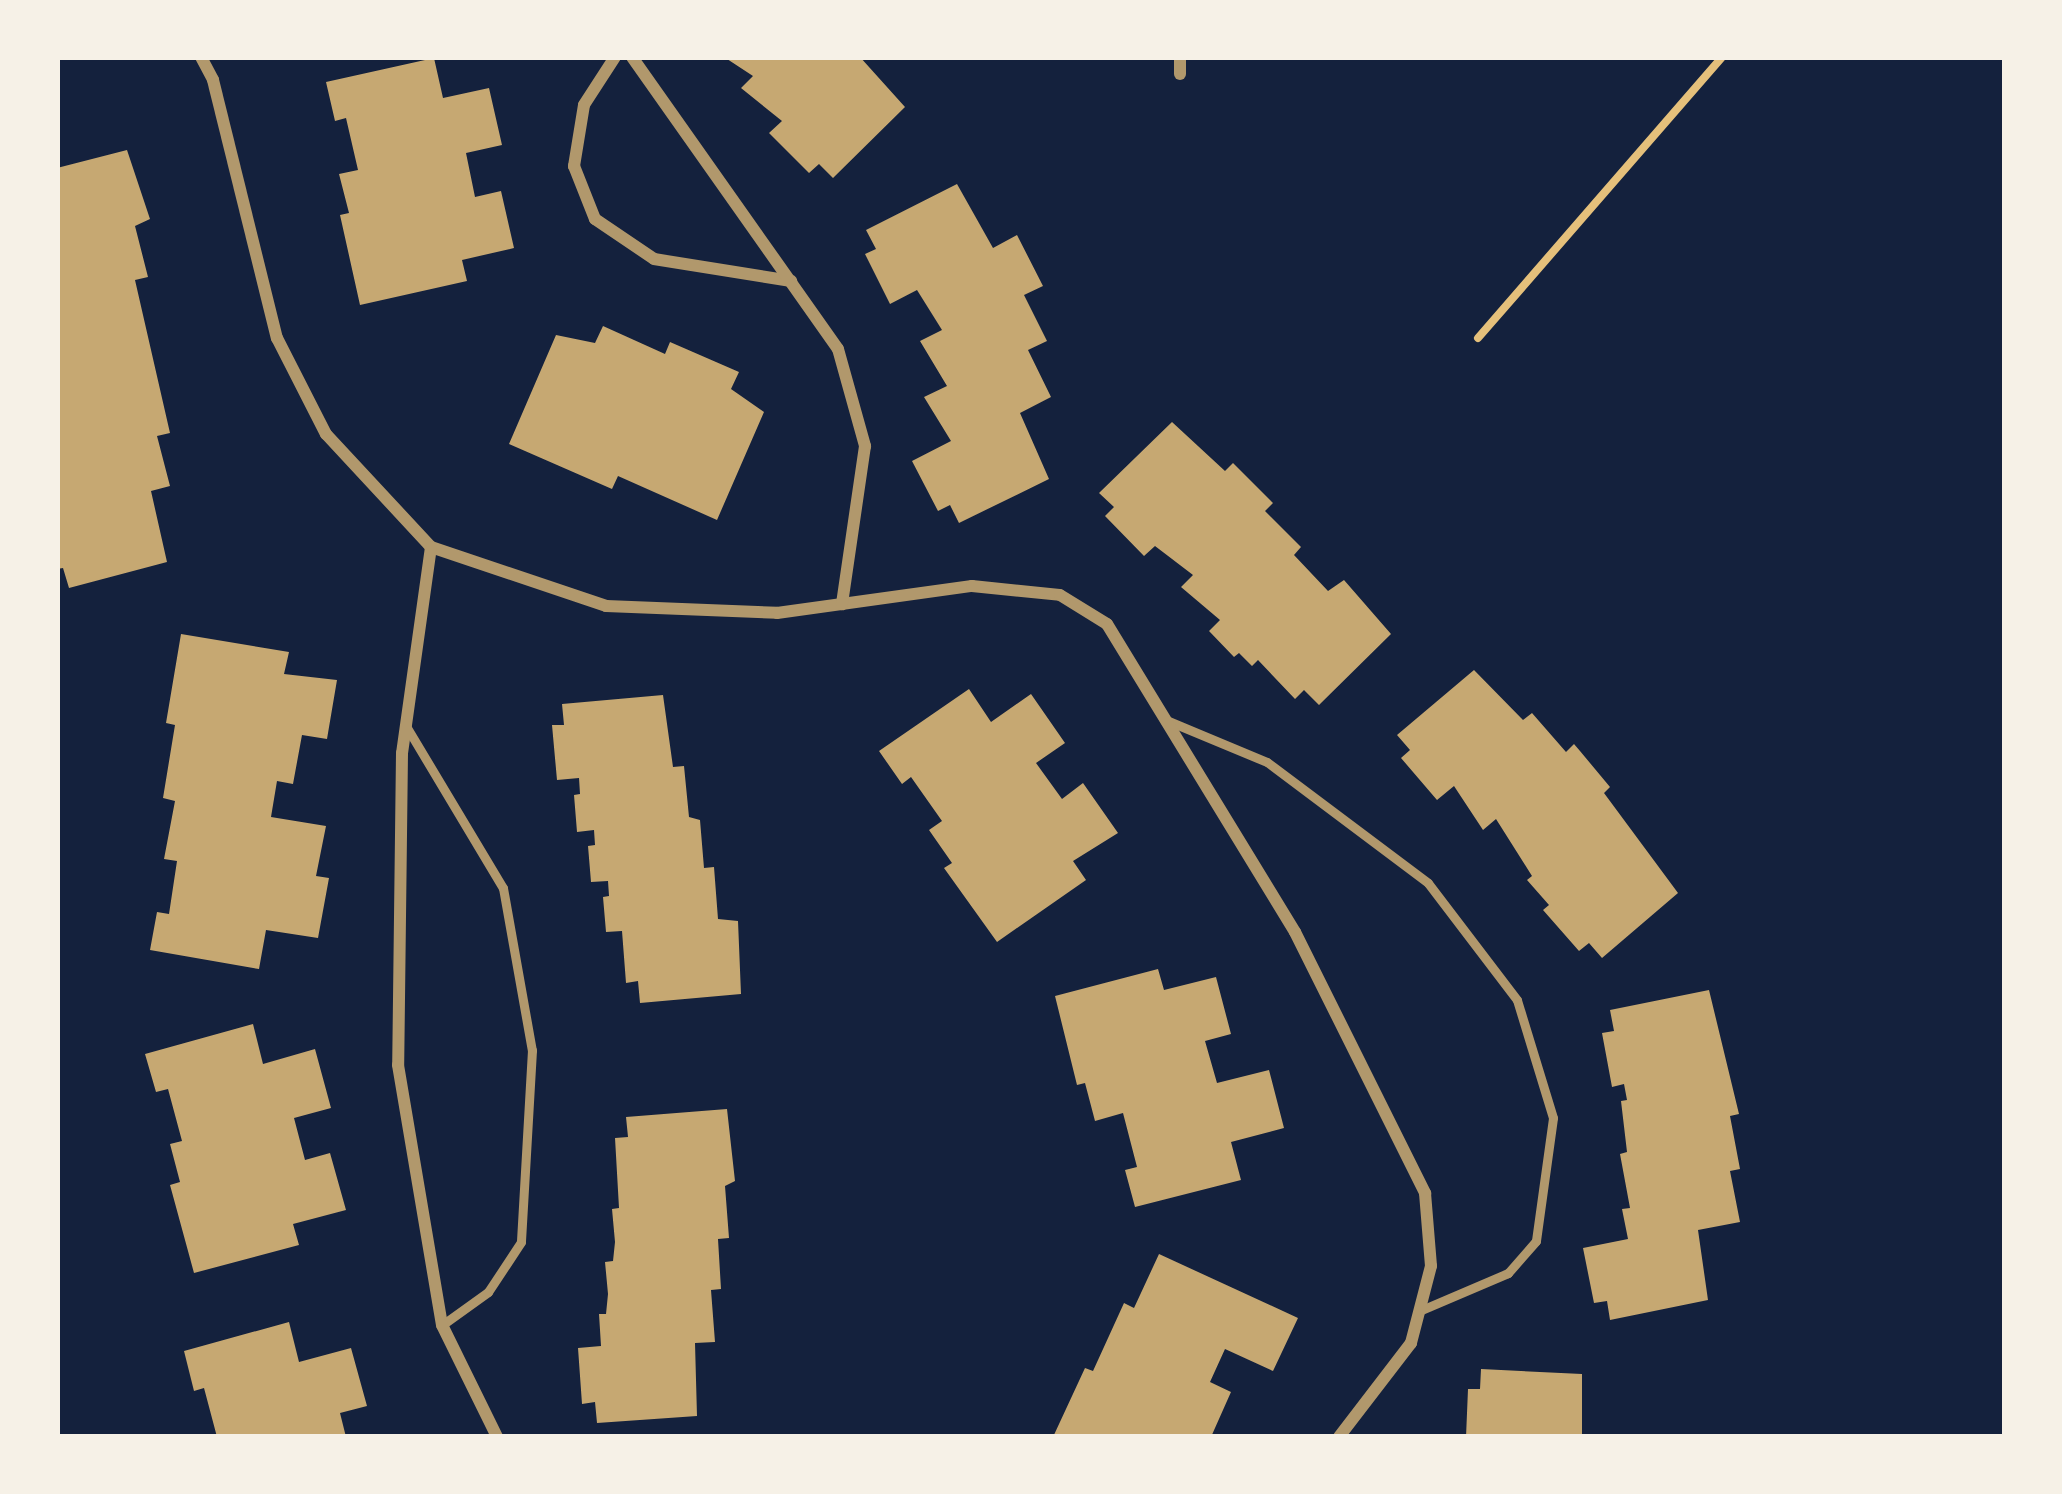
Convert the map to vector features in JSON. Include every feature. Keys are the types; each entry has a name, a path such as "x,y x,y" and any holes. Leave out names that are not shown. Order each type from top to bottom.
{"street":[{"path":"201,57 213,80 277,338 326,434 431,547 606,606 777,613 972,586 1060,595 1107,624 1295,932 1425,1193 1431,1266 1411,1343 1339,1437"},
{"path":"615,57 584,105 574,166 595,219 654,259 791,281"},
{"path":"632,57 838,349 865,446 842,604"},
{"path":"1180,57 1180,74"},
{"path":"431,547 406,726 398,1065 442,1325 497,1437"}],"lane":[{"path":"1166,720 1268,762 1428,883 1517,1000 1553,1118 1536,1240 1508,1273 1419,1311"},
{"path":"406,726 503,887 532,1049 521,1242 488,1292 442,1325"}],"path":[{"path":"1478,338 1721,57"}],"building":[{"path":"724,57 860,57 905,107 833,178 819,164 809,173 769,133 782,121 741,88 753,76"},
{"path":"434,58 443,98 489,88 502,145 466,153 475,197 501,191 514,248 462,260 467,281 360,305 340,215 349,213 339,174 358,170 346,118 335,121 326,82"},
{"path":"127,150 150,219 135,226 148,277 135,280 170,433 157,436 170,486 151,491 167,562 69,588 63,568 57,569 57,168"},
{"path":"957,184 993,248 1017,235 1043,286 1024,295 1047,341 1028,350 1051,397 1020,413 1049,479 959,523 950,505 938,511 912,461 951,441 924,397 947,386 920,341 942,330 917,290 890,304 865,254 876,249 866,230"},
{"path":"603,326 665,354 670,342 739,372 731,389 764,412 717,520 618,476 612,489 509,444 556,335 595,343"},
{"path":"1172,422 1225,471 1233,463 1273,503 1265,511 1301,547 1294,555 1328,591 1344,580 1391,634 1319,705 1304,690 1295,699 1258,660 1252,666 1239,653 1234,657 1209,631 1220,620 1181,587 1193,575 1155,546 1144,556 1105,516 1114,507 1099,493"},
{"path":"181,634 289,652 284,674 337,680 327,739 302,735 293,784 277,781 271,817 326,826 316,876 329,878 318,938 266,930 259,969 150,950 157,912 169,914 177,861 164,859 175,801 163,798 175,725 166,723"},
{"path":"1474,670 1523,720 1532,713 1566,752 1574,744 1610,787 1604,793 1678,893 1602,958 1589,943 1579,951 1543,910 1549,905 1527,880 1532,876 1496,819 1483,830 1454,786 1437,800 1401,758 1410,750 1397,735"},
{"path":"969,689 991,722 1031,694 1065,743 1036,763 1062,799 1083,783 1118,833 1073,861 1086,880 997,942 944,868 952,863 929,830 942,821 911,777 902,784 879,751"},
{"path":"663,695 673,767 684,766 689,817 700,820 704,868 714,867 718,919 738,921 741,994 640,1003 638,981 626,983 622,931 606,932 603,897 609,896 608,881 591,882 588,846 595,845 594,830 577,832 574,795 580,794 579,778 557,780 552,725 564,725 562,704"},
{"path":"1158,969 1164,990 1216,977 1231,1034 1205,1041 1217,1083 1269,1070 1284,1128 1231,1142 1241,1180 1135,1207 1125,1170 1137,1167 1123,1113 1095,1121 1085,1083 1077,1085 1055,996"},
{"path":"1709,990 1739,1114 1730,1116 1740,1169 1730,1171 1740,1222 1698,1230 1708,1300 1610,1320 1607,1301 1594,1303 1583,1248 1628,1239 1622,1209 1630,1208 1620,1154 1627,1152 1621,1101 1627,1100 1624,1084 1612,1087 1602,1033 1614,1031 1610,1010"},
{"path":"253,1024 263,1064 315,1049 331,1108 294,1118 305,1160 330,1153 346,1210 293,1224 299,1245 194,1273 170,1185 180,1182 170,1144 182,1141 168,1089 156,1092 145,1054"},
{"path":"727,1109 735,1181 725,1186 729,1238 718,1239 721,1289 711,1290 715,1342 695,1343 697,1416 597,1423 595,1402 582,1404 578,1348 601,1346 599,1314 606,1314 608,1294 605,1262 613,1261 612,1209 619,1208 615,1138 628,1137 626,1117"},
{"path":"1159,1254 1298,1318 1273,1371 1225,1349 1210,1382 1231,1392 1211,1437 1053,1437 1085,1368 1093,1371 1124,1303 1134,1308"},
{"path":"289,1322 299,1362 351,1348 367,1406 340,1413 346,1437 217,1437 204,1388 194,1391 184,1351"},
{"path":"1481,1369 1582,1374 1582,1437 1466,1437 1468,1389 1480,1389"}]}
